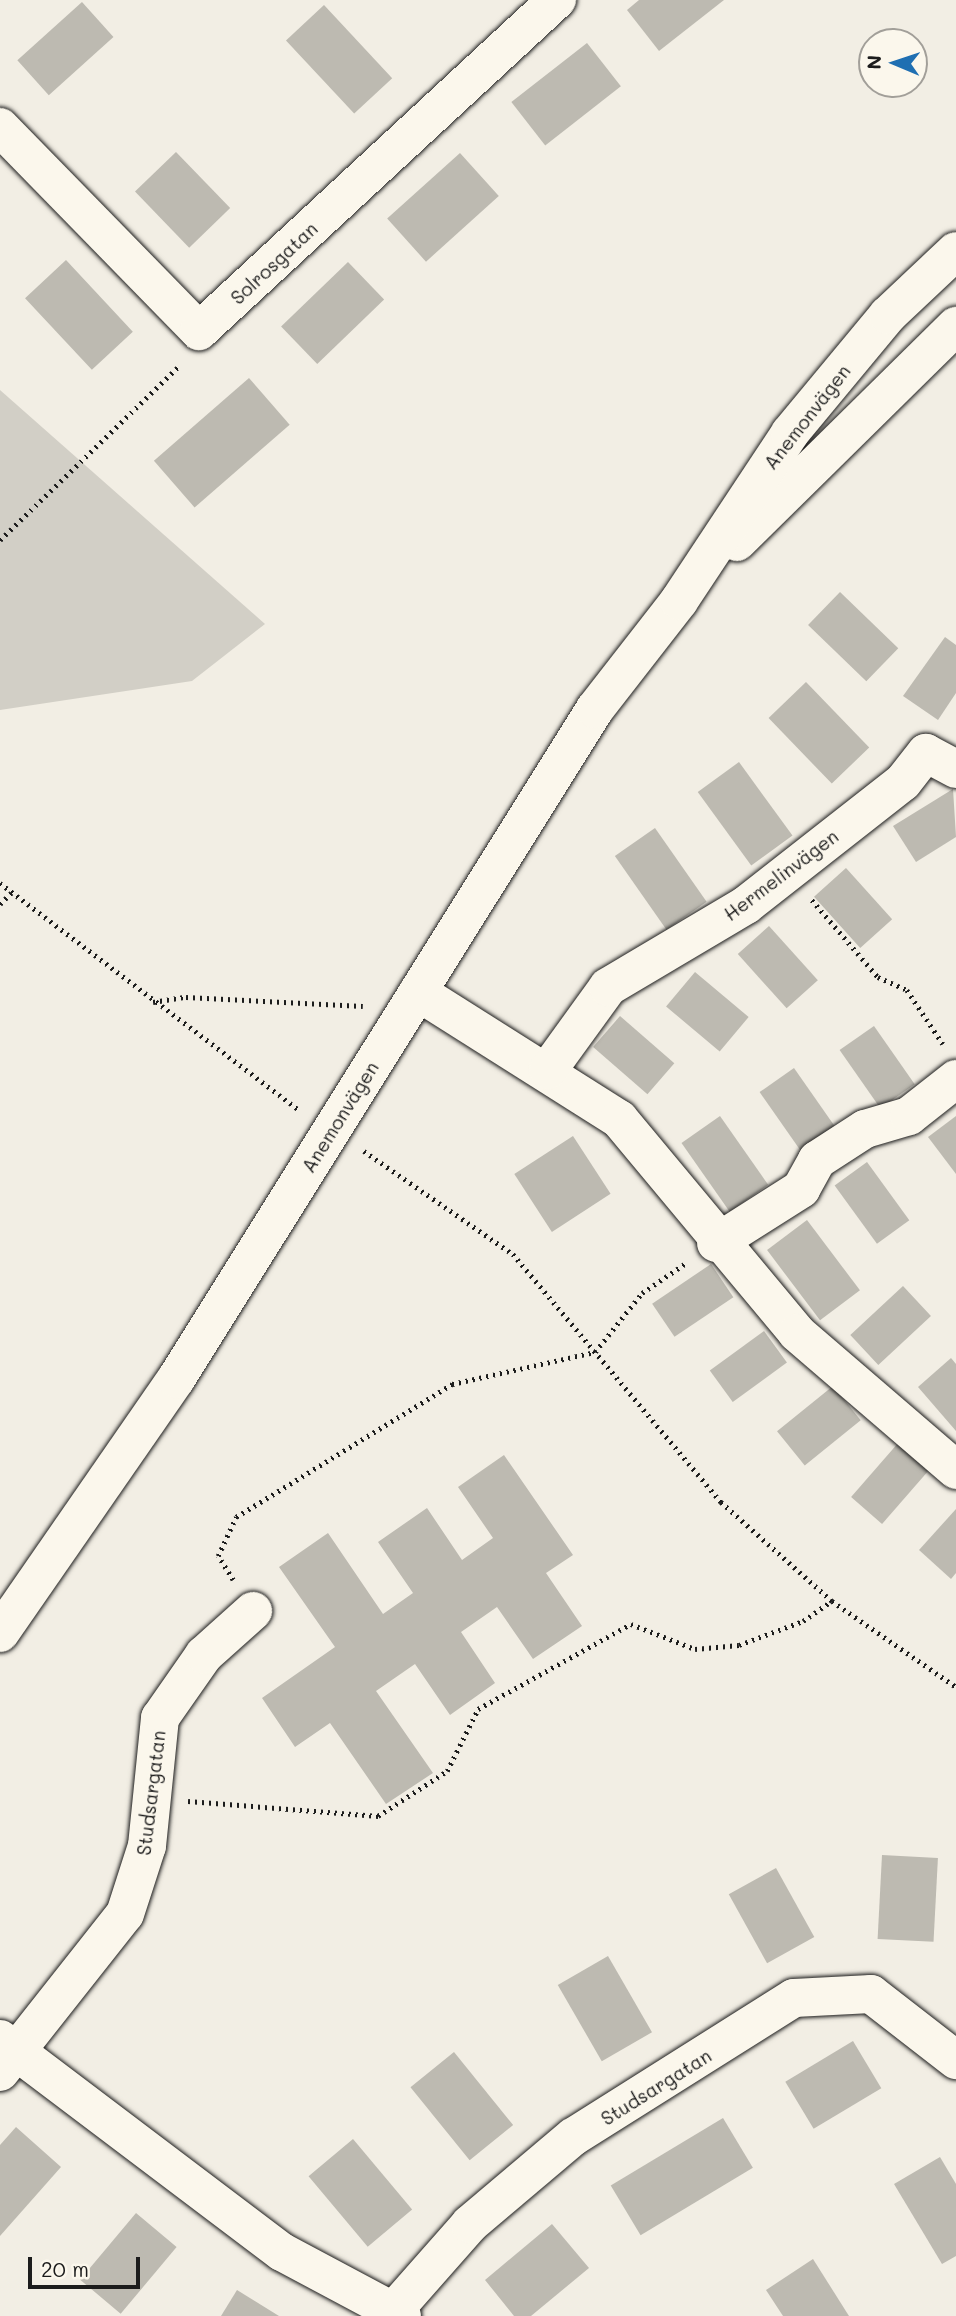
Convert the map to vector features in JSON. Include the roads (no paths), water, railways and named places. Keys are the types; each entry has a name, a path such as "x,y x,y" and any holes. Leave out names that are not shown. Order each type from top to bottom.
{"street":[{"name":"Solrosgatan","path":"0,127 200,331 557,0"},
{"name":"Anemonvägen","path":"0,1633 176,1379 595,709 679,601 790,433 888,315 956,251"},
{"name":"Anemonvägen","path":"679,601 956,326"},
{"name":"Hermelinvägen","path":"548,1070 608,987 746,905 903,782 926,753 956,769"},
{"path":"418,992 548,1070 619,1119 716,1243 797,1333 956,1470"},
{"path":"716,1243 800,1189 817,1160 865,1129 909,1116 953,1067"},
{"name":"Studsargatan","path":"253,1611 204,1655 160,1718 149,1801 147,1846 125,1914 5,2055 282,2252 394,2314 470,2224 573,2137 794,1998 871,1994 956,2060"}]}
